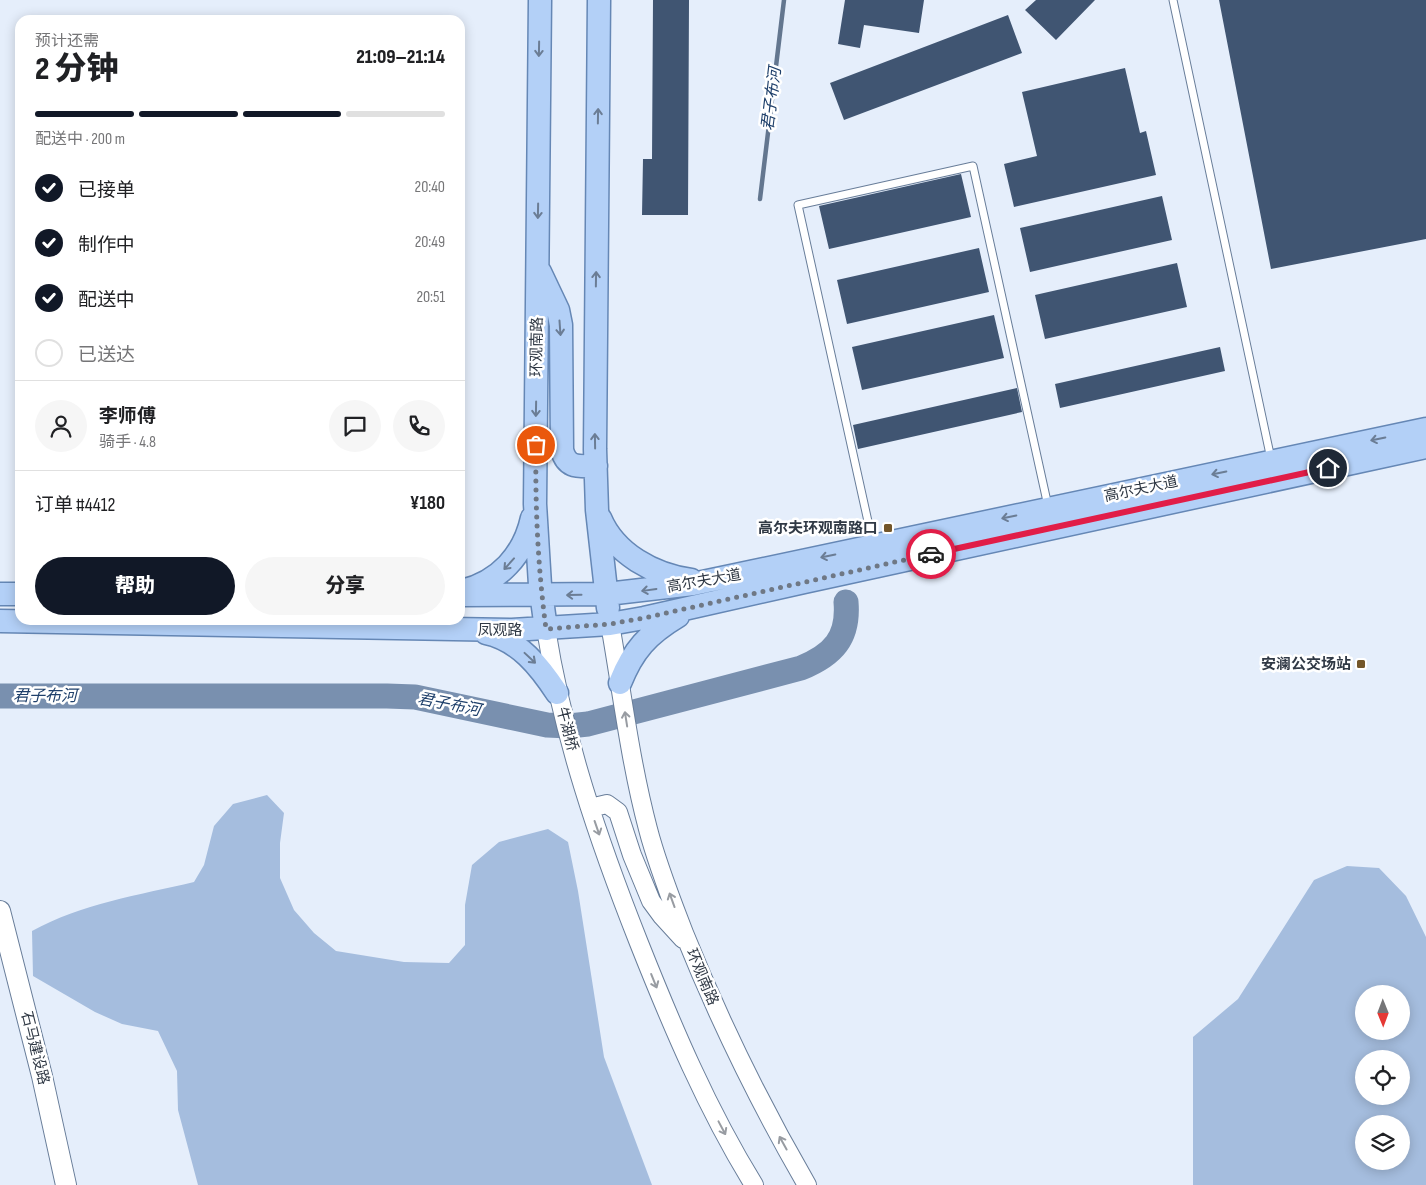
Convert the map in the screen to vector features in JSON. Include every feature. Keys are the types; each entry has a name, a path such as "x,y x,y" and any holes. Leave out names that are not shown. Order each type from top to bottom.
{"main road":[{"name":"环观南路","path":"540,0 535,504 541,596 546,629"},
{"path":"599,0 595,376 596,466 597,510 610,624"},
{"path":"537,267 558,310 561,325 562,450 564,458 569,464 596,466"},
{"name":"高尔夫大道","path":"863,555 1049,509 1426,429"},
{"name":"高尔夫大道","path":"863,555 1426,447"},
{"path":"465,589 486,582 500,574 512,562 529,532 535,504"},
{"path":"597,510 612,539 638,561 670,576 704,582"},
{"path":"802,572 863,555"},
{"name":"高尔夫大道","path":"606,594 802,572"},
{"name":"高尔夫大道","path":"610,624 712,603 802,572"},
{"path":"0,594 15,594"},
{"path":"465,595 541,596 606,594"},
{"path":"620,683 635,652 648,636 687,611 712,603"},
{"name":"凤观路","path":"0,621 15,621"},
{"name":"凤观路","path":"209,625 471,630 546,629 610,624"},
{"path":"471,630 492,634 523,652 534,662 557,693"},
{"name":"石马建设路","path":"0,912 42,1076 66,1185"}],"street":[{"path":"610,624 620,683"},
{"name":"环观南路","path":"546,629 557,693"},
{"name":"环观南路","path":"620,683 631,755 648,831 660,867 718,1013 759,1100 807,1185"},
{"name":"牛湖桥","path":"557,693 590,808"},
{"path":"689,944 662,916 651,901 635,863 618,812 607,804 590,808 625,906 671,1022 720,1125 754,1185"}],"lane":[{"path":"1173,0 1272,462"},
{"path":"863,555 798,205 973,166 1049,509"}],"shaded area":[{"path":"267,795 284,813 280,843 280,878 294,910 314,933 336,951 404,962 449,963 465,945 465,905 472,865 499,842 548,829 568,842 578,891 604,1057 652,1185 198,1185 178,1110 177,1071 158,1031 122,1024 95,1012 33,976 32,931 90,907 194,882 204,865 214,826 233,804"},
{"path":"1347,866 1379,868 1406,896 1426,937 1426,1185 1193,1185 1193,1037 1238,999 1314,880"}],"building":[{"path":"653,0 689,0 688,215 642,215 643,159 652,159"},
{"path":"845,0 924,0 919,33 864,25 860,48 838,44"},
{"path":"1036,0 1095,0 1056,40 1025,10"},
{"path":"1219,0 1426,0 1426,239 1271,269"},
{"path":"1008,15 1022,53 844,120 830,83"},
{"path":"1125,68 1140,133 1146,131 1156,175 1014,207 1004,164 1037,156 1022,92"},
{"path":"961,174 971,217 829,249 819,206"},
{"path":"1162,196 1172,240 1030,272 1020,228"},
{"path":"979,248 989,292 847,324 837,280"},
{"path":"1177,263 1187,307 1045,339 1035,295"},
{"path":"994,315 1004,358 862,390 852,347"},
{"path":"1220,347 1225,371 1060,408 1055,384"},
{"path":"1017,388 1022,412 858,449 853,425"}],"waterway":[{"name":"君子布河","path":"760,199 784,0"},
{"name":"君子布河","path":"0,696 415,697 547,725 569,726 588,724 801,668 812,663 837,644 845,626 846,602"}],"way so far":[{"path":"536,445 535,504 540,585 546,629 610,624 644,618 931,554"}],"place":[{"name":"高尔夫环观南路口","path":"888,528"},
{"name":"安澜公交场站","path":"1361,664"}],"route":[{"path":"931,554 1328,468"}]}
